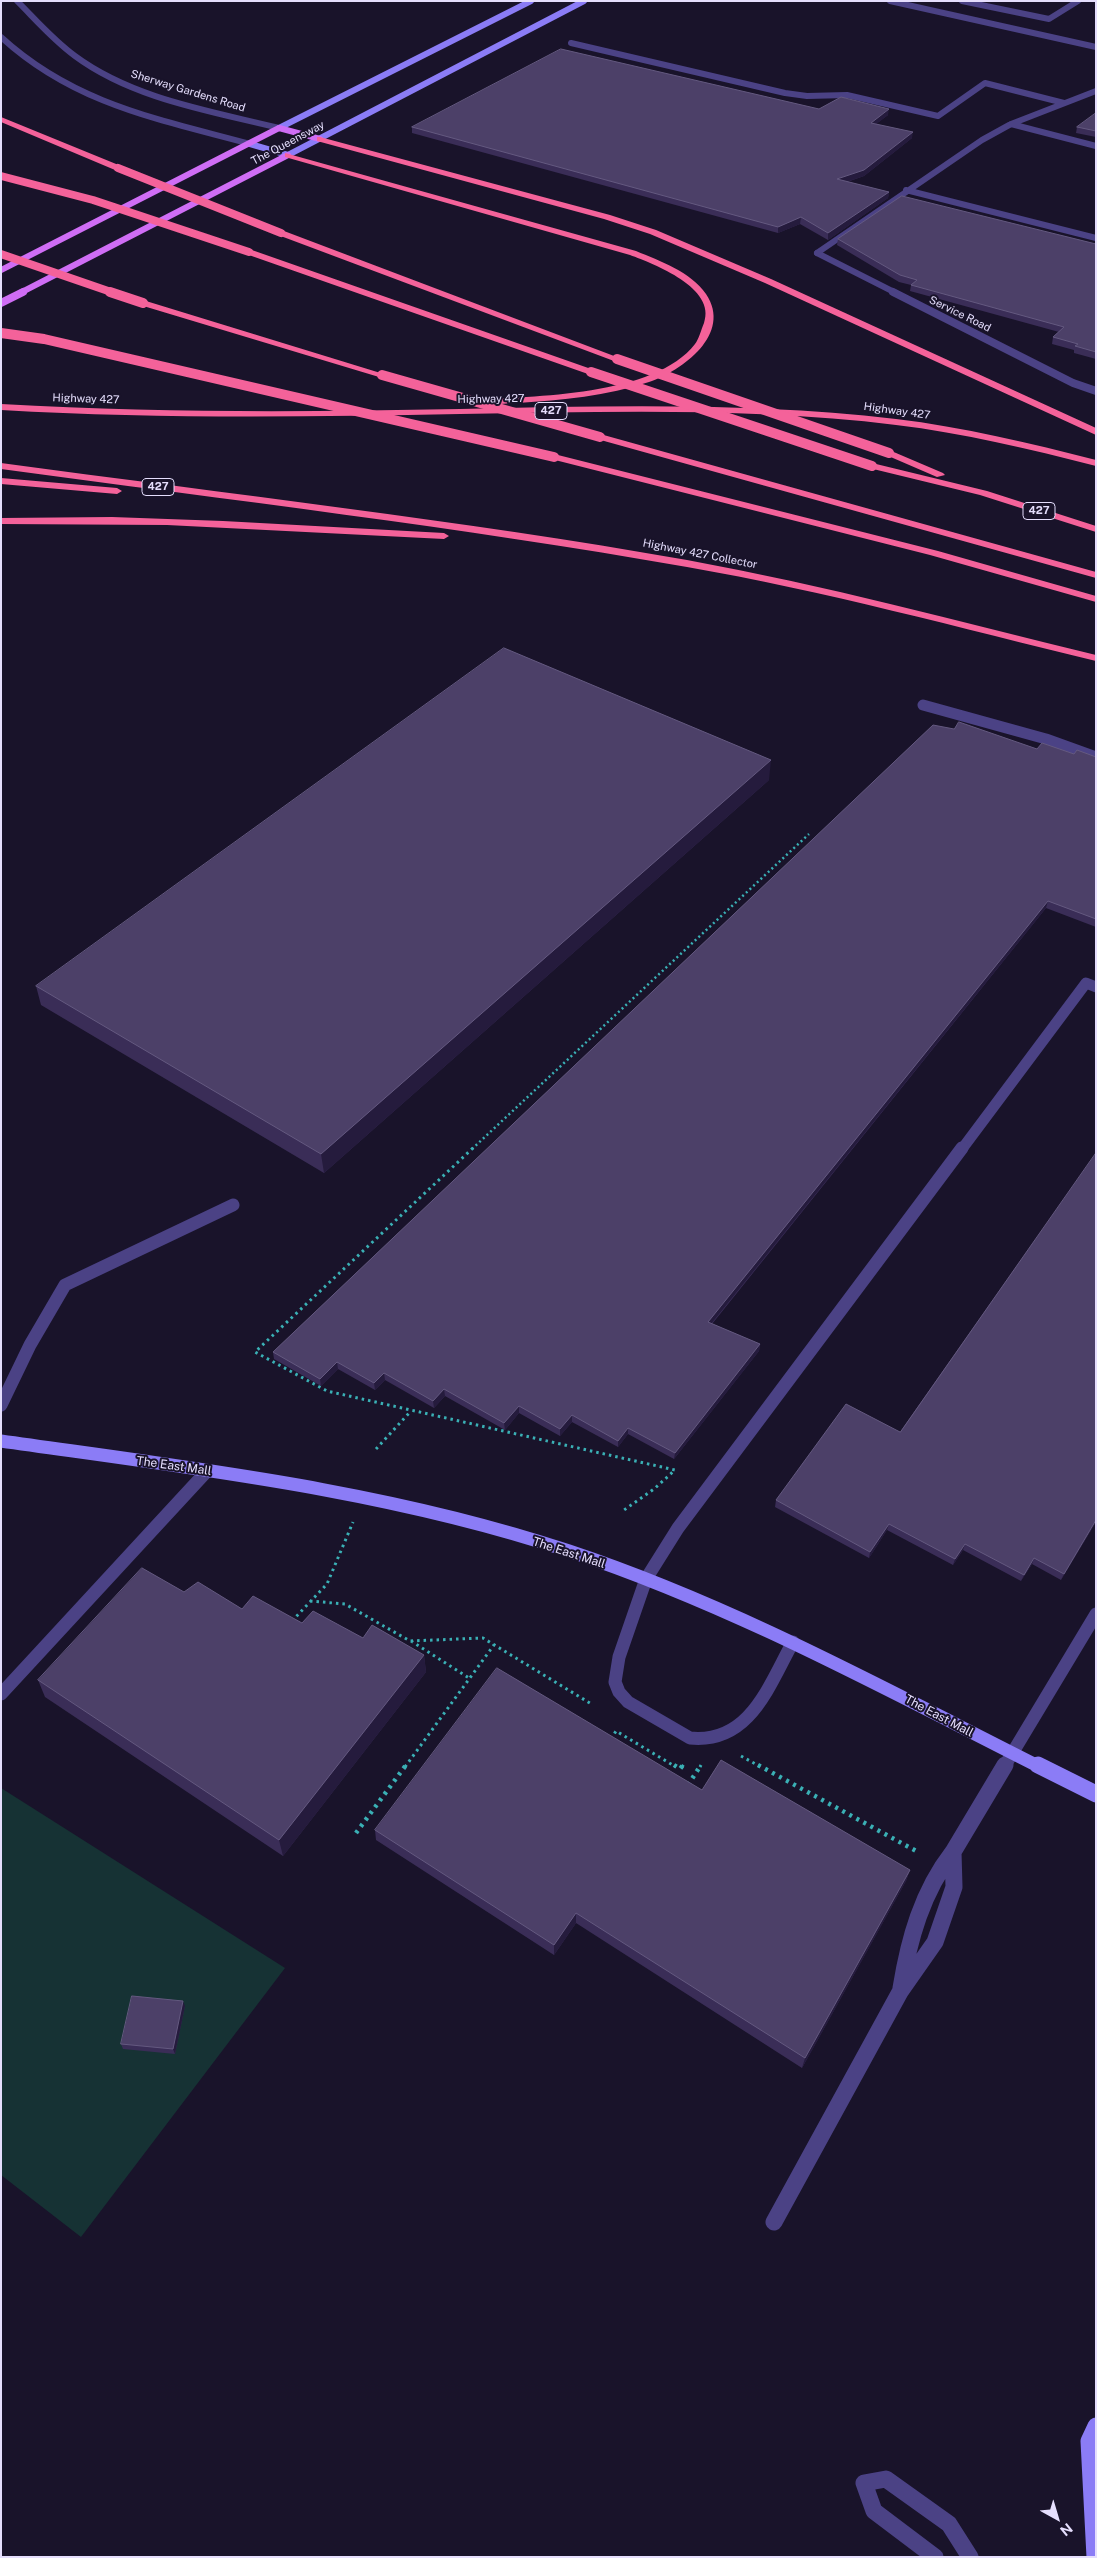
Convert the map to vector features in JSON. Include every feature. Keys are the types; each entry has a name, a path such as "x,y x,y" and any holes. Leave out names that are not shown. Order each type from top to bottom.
{"highway":[{"path":"1,119 281,233 617,359 889,454 983,493"},
{"path":"320,138 607,217 653,232 768,281 1096,432"},
{"path":"254,414 578,396 612,389 636,383 685,360 700,346 707,333 710,317 710,308 704,298 683,276 633,253 288,155"},
{"path":"1,176 93,200 250,252 591,372 872,466 983,493"},
{"path":"1,254 143,303 382,375 1096,575"},
{"path":"1,333 44,340 167,367 554,457 934,553 1096,600"},
{"name":"Highway 427","path":"1,407 60,411 254,414 668,409 821,415 898,422 1000,440 1096,463"},
{"name":"427","path":"1,466 293,506"},
{"path":"1,481 293,506"},
{"name":"427","path":"983,493 1096,529"},
{"name":"Highway 427 Collector","path":"293,506 556,542 690,564 823,592 1096,658"},
{"path":"1,520 98,518 187,521 556,542"}],"main road":[{"name":"The Queensway","path":"1,270 531,1"},
{"name":"The Queensway","path":"1,303 584,1"},
{"name":"Sherway Gardens Road","path":"279,128 320,138"},
{"path":"250,144 288,155"},
{"name":"The East Mall","path":"1,1441 292,1484 429,1512 566,1550 684,1594 849,1668 1012,1754 1096,1794"},
{"path":"1096,2426 1089,2441 1096,2557"}],"street":[{"name":"Sherway Gardens Road","path":"17,1 56,40 83,62 114,78 153,93 279,128"},
{"path":"890,1 1096,47"},
{"path":"962,1 1049,20 1078,1"},
{"path":"1,37 22,56 76,90 128,110 250,144"},
{"path":"571,43 785,93 807,96 847,95 938,116 984,83 1064,103"},
{"path":"906,190 982,140 1011,124 1096,91"},
{"path":"1011,124 1096,146"},
{"path":"906,190 1096,238"},
{"name":"Service Road","path":"906,190 817,253 1064,378 1096,391"},
{"path":"923,705 1046,739 1096,757"},
{"path":"792,1642 751,1715 731,1732 700,1739 690,1738 628,1702 619,1692 615,1682 621,1649 646,1580 684,1520 1086,983 1096,987"},
{"path":"1,1405 30,1345 64,1284 233,1206"},
{"path":"1,1694 207,1471"},
{"path":"900,1992 908,1944 936,1874 953,1852 1096,1614"},
{"path":"774,2222 900,1992 935,1942 954,1887 953,1852"},
{"path":"935,2557 874,2511 864,2483 886,2479 949,2524 970,2557"}],"path":[{"path":"624,1510 654,1489 675,1470 326,1391 256,1352 809,834"},
{"path":"376,1449 411,1410"},
{"path":"291,1622 327,1584 364,1498"},
{"path":"410,1641 469,1678"},
{"path":"356,1833 494,1645"},
{"path":"618,1744 611,1739 616,1731 680,1769"},
{"path":"682,1793 702,1762"},
{"path":"680,1781 688,1786"}],"green space":[{"path":"1,1788 285,1968 81,2237 1,2175"}],"building":[{"path":"561,49 819,109 841,97 889,109 871,123 913,132 864,170 837,179 889,192 828,233 801,217 778,227 412,127"},
{"path":"1096,113 1096,131 1077,127"},
{"path":"902,196 1096,244 1096,352 1075,346 1078,344 1053,337 1064,327 911,285 917,280 900,275 838,239"},
{"path":"504,648 771,760 321,1154 36,986"},
{"path":"959,722 1037,749 1042,743 1074,754 1077,750 1096,757 1096,919 1048,901 708,1322 760,1344 675,1453 628,1428 618,1441 572,1415 560,1429 519,1406 504,1423 444,1389 433,1401 384,1373 374,1383 337,1362 320,1379 273,1352 933,725 954,729"},
{"path":"1096,1153 1096,1520 1064,1574 1034,1558 1024,1575 965,1544 955,1559 889,1524 870,1552 776,1500 846,1404 900,1432"},
{"path":"142,1568 184,1592 198,1582 242,1609 253,1596 302,1623 313,1611 363,1638 372,1625 424,1655 279,1840 38,1680"},
{"path":"497,1668 702,1790 721,1760 910,1870 805,2058 576,1913 554,1945 375,1830"},
{"path":"132,1996 183,2001 173,2049 121,2044"}]}
